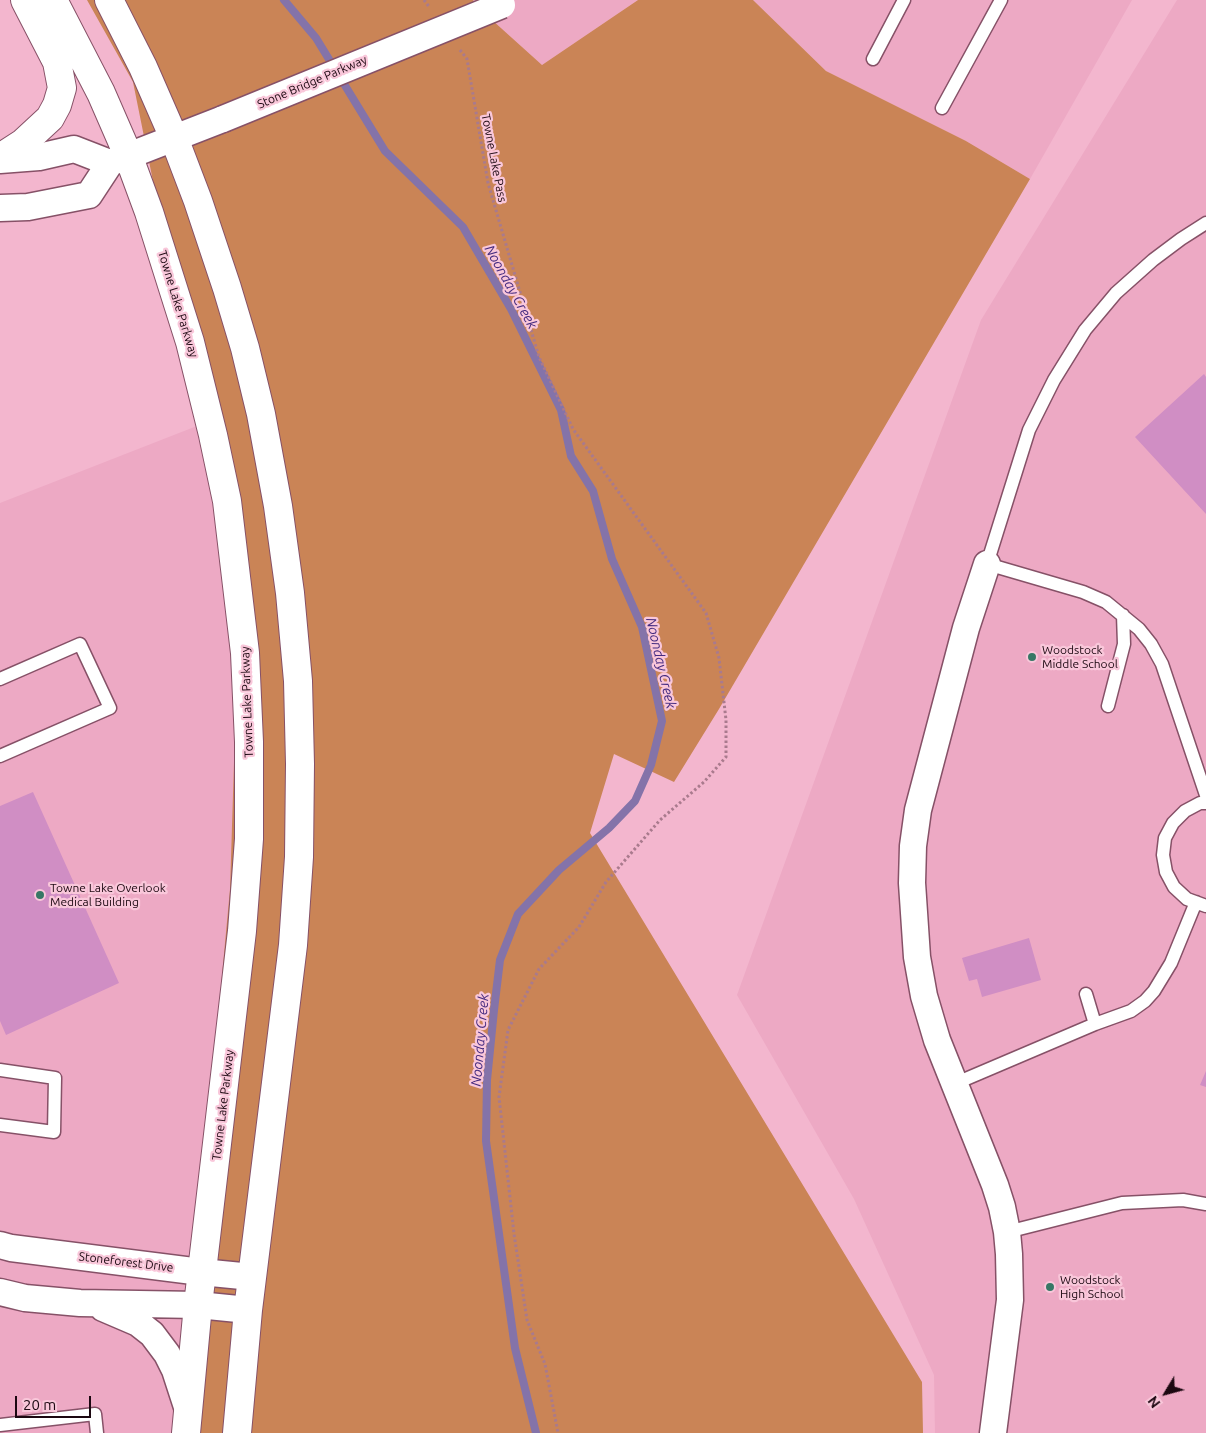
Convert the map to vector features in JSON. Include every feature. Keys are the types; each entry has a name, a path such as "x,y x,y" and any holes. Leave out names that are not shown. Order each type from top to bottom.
{"main road":[{"path":"0,159 23,144 50,118 62,88 58,62 25,0"},
{"name":"Towne Lake Parkway","path":"53,0 100,93 119,159 149,212 190,342 214,435 227,501 245,652 249,742 249,839 242,931 201,1272 187,1422"},
{"path":"109,0 143,67 174,138 198,201 245,348 261,414 278,506 298,681 299,839 293,945 248,1310 237,1433"}],"street":[{"name":"Stone Bridge Parkway","path":"119,159 224,119 508,2"},
{"path":"0,159 39,157 74,149 119,159 89,196 28,207 0,208"},
{"path":"987,564 966,628 918,810 913,846 912,883 917,957 924,996 937,1040 995,1185 1007,1232 1010,1300 993,1433"},
{"name":"Stoneforest Drive","path":"0,1245 11,1248 252,1277"},
{"path":"0,1292 26,1298 80,1303 198,1305 248,1310"},
{"path":"80,1303 110,1310 138,1323 152,1334 167,1354 175,1370 187,1422"}],"lane":[{"path":"873,59 904,0"},
{"path":"942,108 1001,0"},
{"path":"1206,223 1153,260 1116,293 1085,330 1054,380 1029,430 987,564 1083,592 1106,602 1139,629 1151,644 1162,664 1206,795"},
{"path":"1108,706 1124,644 1123,615"},
{"path":"0,679 80,644 110,708 0,756"},
{"path":"954,1084 1095,1024 1131,1011 1154,991 1171,963 1201,904 1187,899 1174,887 1166,872 1162,855 1165,838 1173,823 1185,811 1206,802"},
{"path":"1086,994 1095,1024"},
{"path":"0,1070 55,1078 54,1132 0,1125"},
{"path":"1007,1232 1122,1203 1183,1200 1206,1204"},
{"path":"0,1424 95,1414 97,1433"}],"path":[{"path":"424,0 435,15"},
{"name":"Towne Lake Pass","path":"456,45 467,60 488,184 539,357 573,429 706,612 719,658 726,720 726,757 704,782 660,820 606,882 579,927 539,968 508,1030 499,1098 514,1234 527,1320 545,1364 558,1433"}],"shaded area":[{"path":"87,0 473,0 481,10 542,65 638,0 753,0 826,71 966,141 1030,179 719,709 674,782 614,754 590,833 922,1382 923,1433 194,1433 203,1180 230,889 240,571 202,424 133,82"},
{"path":"473,0 638,0 542,65 481,10"},
{"path":"753,0 1132,0 1030,179 966,141 826,71"},
{"name":"Woodstock Middle School","path":"1177,0 1206,0 1206,1433 935,1433 934,1375 854,1199 737,995 981,320"},
{"path":"202,424 240,571 230,889 203,1180 194,1433 0,1433 0,503"}],"building":[{"path":"1204,374 1206,377 1206,514 1135,437"},
{"name":"Towne Lake Overlook Medical Building","path":"33,792 119,983 6,1035 0,1021 0,806"},
{"path":"1029,938 1041,980 982,997 977,979 969,981 962,958"},
{"path":"1206,1071 1206,1087 1200,1085"}],"waterway":[{"name":"Noonday Creek","path":"284,0 316,38 385,151 463,227 511,309 561,410 571,456 593,491 612,559 642,627 662,721 651,765 635,801 609,828 559,870 518,914 500,960 487,1080 486,1141 515,1348 536,1433"}],"place":[{"name":"Woodstock Middle School","path":"1032,657"},
{"name":"Towne Lake Overlook Medical Building","path":"40,895"},
{"name":"Woodstock High School","path":"1050,1287"}]}
